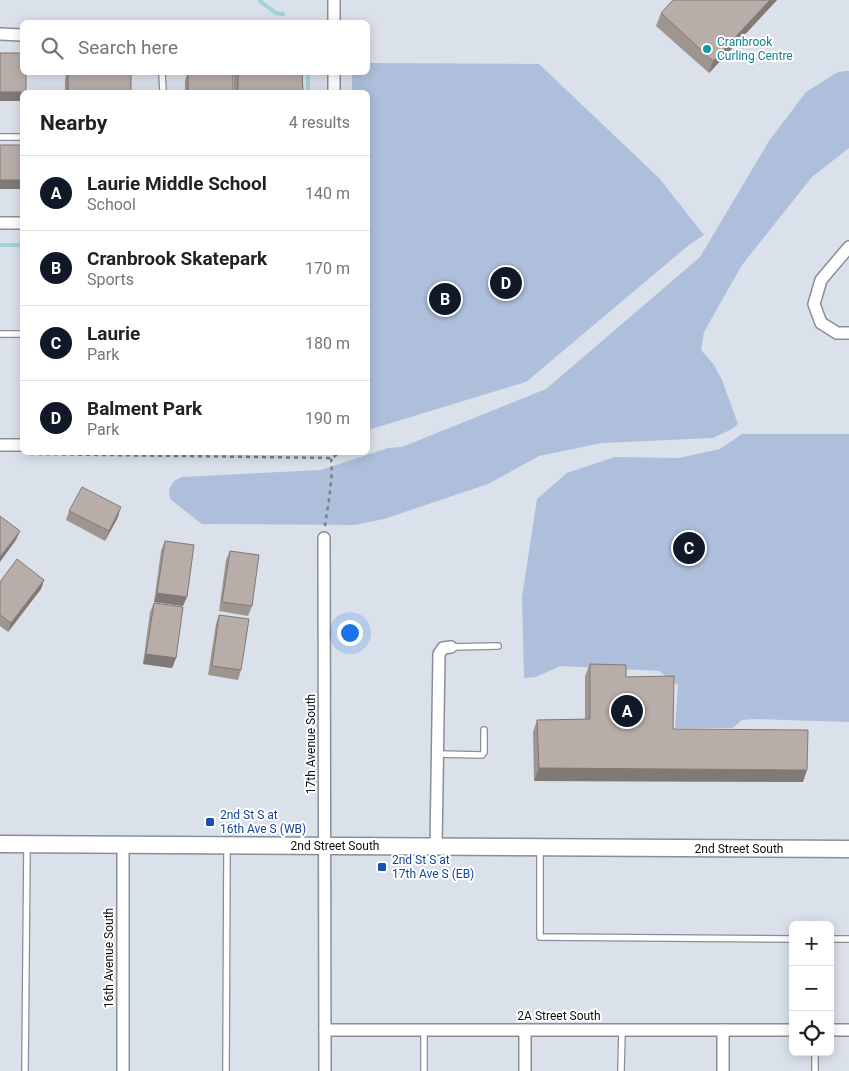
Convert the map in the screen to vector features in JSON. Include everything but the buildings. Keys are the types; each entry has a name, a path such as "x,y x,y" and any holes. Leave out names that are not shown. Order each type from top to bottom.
{"main road":[{"name":"2nd Street South","path":"0,844 849,849"}],"street":[{"path":"334,0 334,20"},
{"path":"0,34 20,35"},
{"path":"334,75 334,90"},
{"path":"0,223 20,223"},
{"path":"849,247 821,280 814,304 821,323 837,333 849,333"},
{"path":"0,444 20,448"},
{"name":"17th Avenue South","path":"324,538 325,1071"},
{"path":"436,847 439,654 443,648 451,647"},
{"name":"16th Avenue South","path":"123,845 123,1071"},
{"name":"2A Street South","path":"325,1030 789,1030"},
{"path":"524,1030 525,1071"},
{"path":"723,1071 724,1030"},
{"path":"834,1030 849,1030"}],"lane":[{"path":"162,75 163,90"},
{"path":"0,137 20,137"},
{"path":"0,334 20,334"},
{"path":"451,647 498,646"},
{"path":"438,754 482,754 484,752 484,730"},
{"path":"25,1071 27,844"},
{"path":"226,1071 227,846"},
{"path":"540,848 540,938 789,939"},
{"path":"834,939 849,939"},
{"path":"424,1030 424,1071"},
{"path":"621,1071 622,1030"},
{"path":"815,1056 815,1071"}],"path":[{"path":"230,455 332,458 336,455"},
{"path":"326,520 332,458 330,455"}],"shaded area":[{"path":"370,63 539,64 659,178 704,235 689,245 526,382 370,429 370,90 352,90 352,75 370,75"},
{"path":"849,71 849,148 812,177 742,265 704,332 701,350 714,365 722,380 738,424 730,430 713,438 602,443 539,456 488,484 384,519 355,525 202,524 170,499 169,489 174,481 182,477 321,470 388,448 402,447 546,389 700,257 769,141 806,92 838,72"},
{"path":"742,434 849,434 849,722 755,719 742,720 733,728 675,728 678,685 659,671 560,666 536,677 524,678 522,597 537,499 567,473 615,457 679,458 720,449"}],"waterway":[{"path":"260,0 276,13 283,14"},
{"path":"308,75 308,90"},
{"path":"0,245 20,245"}],"place":[{"name":"Cranbrook Curling Centre","path":"707,49"},
{"name":"Balment Park","path":"506,283"},
{"name":"Cranbrook Skatepark","path":"445,299"},
{"name":"Laurie","path":"689,548"},
{"name":"Laurie Middle School","path":"627,711"},
{"name":"2nd St S at 16th Ave S (WB)","path":"210,822"},
{"name":"2nd St S at 17th Ave S (EB)","path":"382,867"}]}
